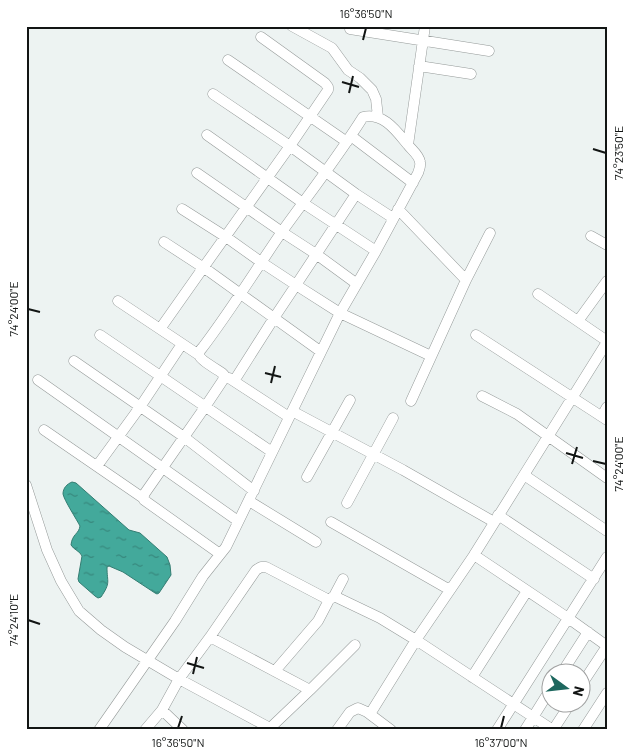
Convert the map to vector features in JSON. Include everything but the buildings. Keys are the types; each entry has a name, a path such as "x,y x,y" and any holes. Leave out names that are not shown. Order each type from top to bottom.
{"street":[{"path":"292,26 332,48 348,70 360,78 372,90 376,99 378,117"},
{"path":"408,145 425,26"},
{"path":"350,29 489,52"},
{"path":"160,329 311,117 328,90 325,83 261,37"},
{"path":"228,60 311,117 349,139 413,183"},
{"path":"419,66 471,74"},
{"path":"213,94 290,146 356,194 396,214 466,280"},
{"path":"99,730 203,576 226,547 340,312 418,174 421,164 420,160 398,132 385,121 378,117 363,117 202,347 199,355"},
{"path":"207,135 303,203 376,251"},
{"path":"197,173 357,284"},
{"path":"234,381 356,194"},
{"path":"182,209 296,286 340,312 431,356"},
{"path":"411,401 466,280 490,233"},
{"path":"591,236 607,245"},
{"path":"164,242 320,351"},
{"path":"578,321 607,281"},
{"path":"370,714 416,640 474,555 607,341 538,294"},
{"path":"118,301 199,355 224,375 290,414 332,432 496,519 594,579"},
{"path":"476,334 572,397 605,415"},
{"path":"100,335 272,452"},
{"path":"97,466 140,407 182,344"},
{"path":"74,362 184,437 254,491"},
{"path":"143,498 223,380 224,375"},
{"path":"38,380 163,466 238,521"},
{"path":"482,396 517,414 607,478"},
{"path":"307,477 350,400"},
{"path":"347,503 394,418"},
{"path":"44,430 220,554"},
{"path":"524,475 607,531"},
{"path":"26,485 48,550 61,581 79,611 125,647 269,729 355,645"},
{"path":"249,500 316,542"},
{"path":"331,522 450,590"},
{"path":"474,555 607,646 590,672"},
{"path":"497,730 607,557"},
{"path":"145,730 162,710 179,679 256,570 261,567 380,618 553,730 563,714"},
{"path":"274,671 318,621 343,579"},
{"path":"472,677 527,591"},
{"path":"567,664 588,632"},
{"path":"210,637 310,690"},
{"path":"583,730 607,693"},
{"path":"525,730 540,706"},
{"path":"337,730 350,712 358,708 370,714 391,730"},
{"path":"162,710 183,730"}],"water":[{"path":"72,482 76,483 129,530 140,533 167,557 171,575 159,593 155,593 123,572 109,566 107,567 107,585 101,597 95,596 79,582 82,556 71,545 80,526 63,494 66,486"}]}
